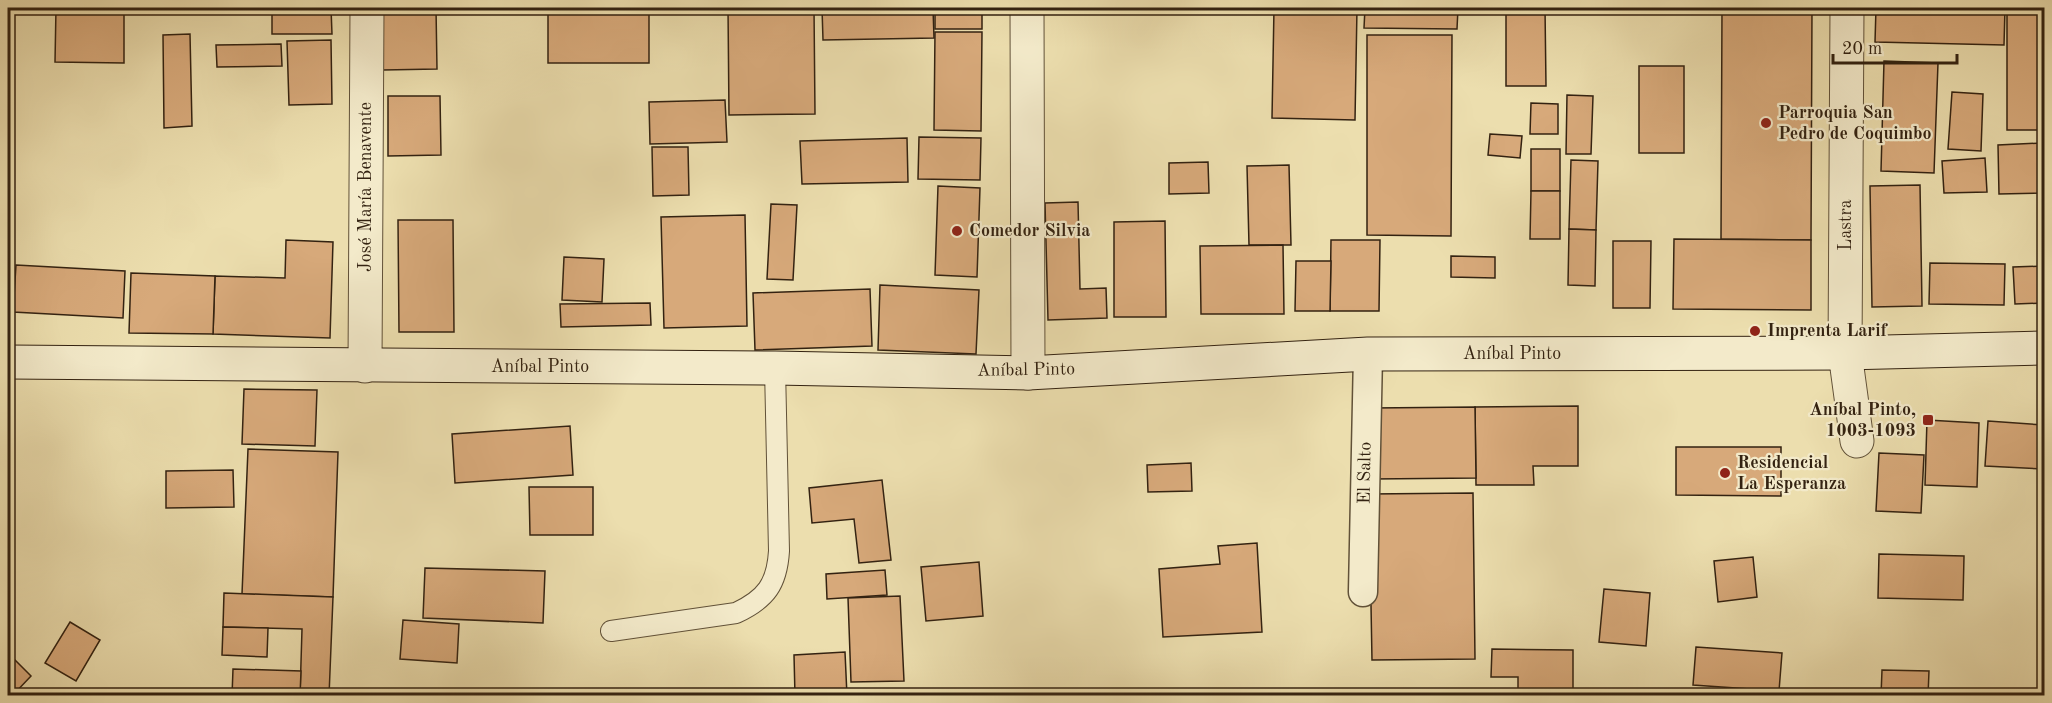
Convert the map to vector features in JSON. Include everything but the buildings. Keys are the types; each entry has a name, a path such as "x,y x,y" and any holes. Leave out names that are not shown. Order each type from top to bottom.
{"main road":[{"name":"José María Benavente","path":"365,366 367,8"},
{"path":"1027,8 1028,373"},
{"name":"Lastra","path":"1847,8 1845,353 1857,441"},
{"name":"Aníbal Pinto","path":"8,362 775,368 1028,373 1368,354 1845,353 2044,348"}],"street":[{"name":"El Salto","path":"1363,592 1368,354"}],"lane":[{"path":"611,631 736,614 753,605 767,592 778,566 779,551 775,368"}],"place":[{"name":"Parroquia San Pedro de Coquimbo","path":"1766,123"},
{"name":"Comedor Silvia","path":"957,231"},
{"name":"Imprenta Larif","path":"1755,331"},
{"name":"Aníbal Pinto, 1003-1093","path":"1928,420"},
{"name":"Residencial La Esperanza","path":"1725,473"}]}
